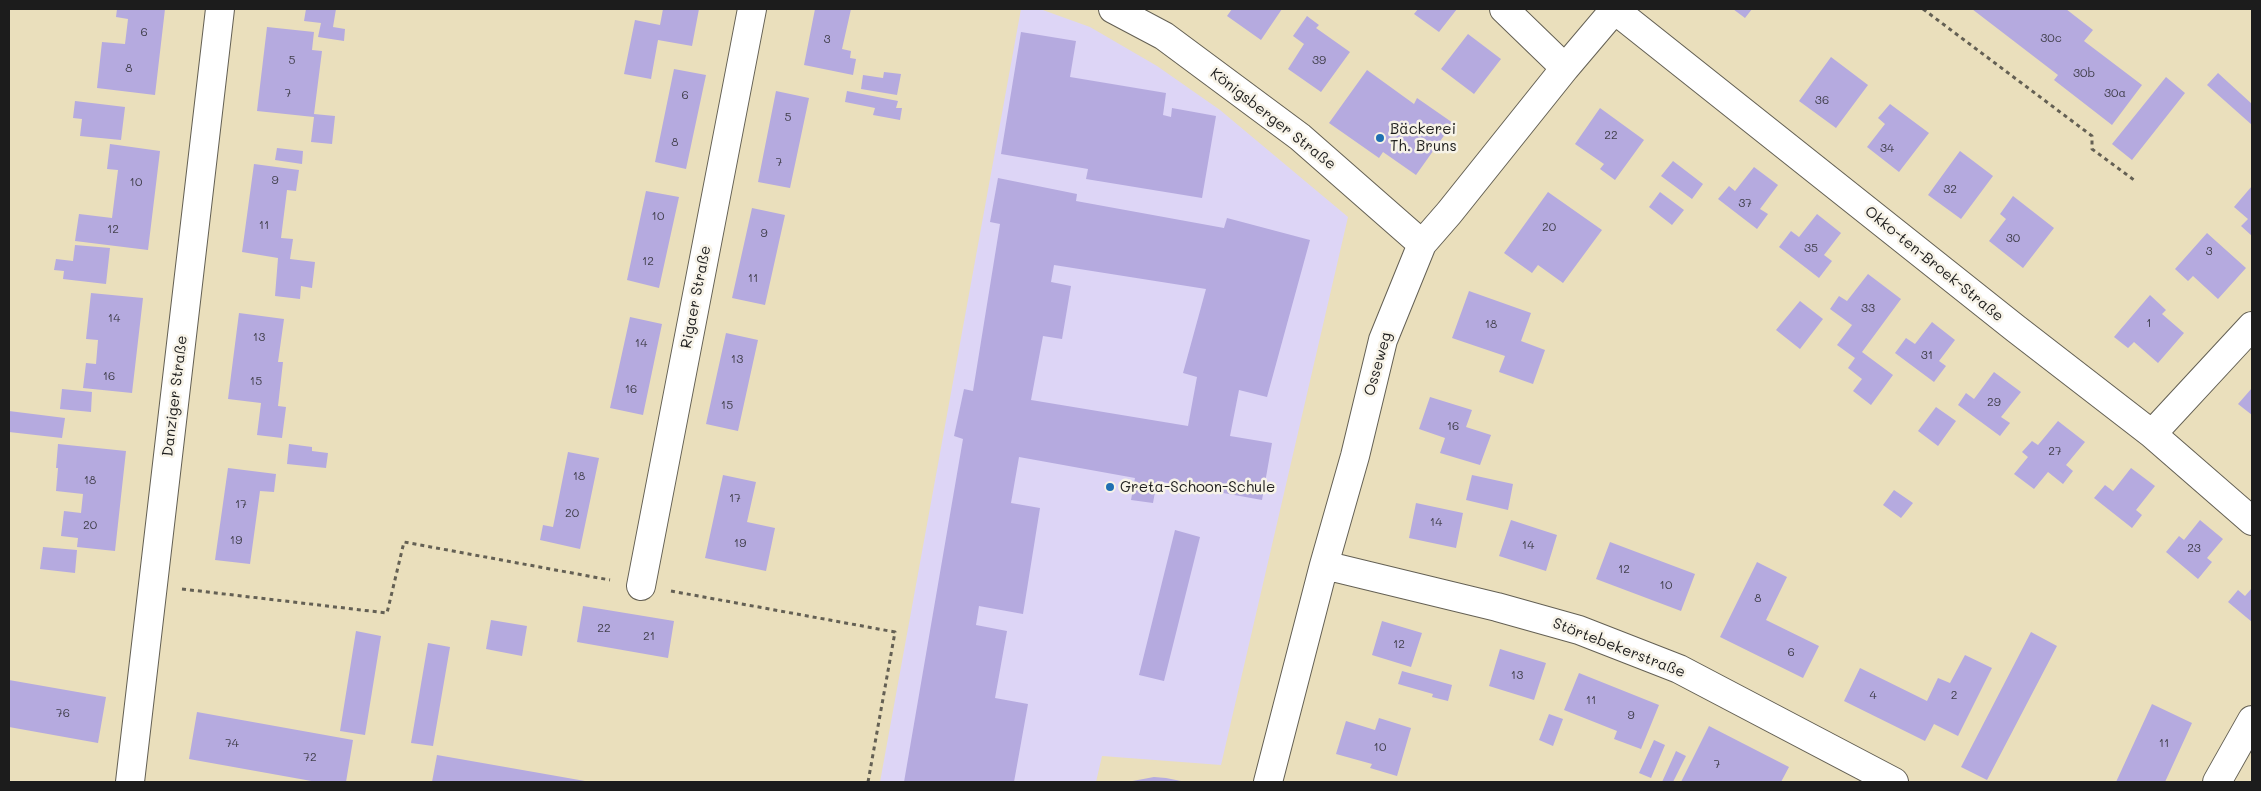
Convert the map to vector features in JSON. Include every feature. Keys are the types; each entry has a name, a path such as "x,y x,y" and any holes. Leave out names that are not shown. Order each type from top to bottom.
{"street":[{"name":"Danziger Straße","path":"130,782 220,9"},
{"name":"Rigaer Straße","path":"641,586 752,9"},
{"name":"Königsberger Straße","path":"1113,9 1164,36 1300,137 1422,244"},
{"path":"1504,9 1565,68"},
{"name":"Osseweg","path":"1268,782 1324,564 1355,456 1383,340 1422,244 1615,9"},
{"name":"Okko-ten-Broek-Straße","path":"1615,9 2015,328 2152,434 2252,521"},
{"path":"2152,434 2252,326"},
{"name":"Störtebekerstraße","path":"1324,564 1497,607 1580,630 1679,669 1894,782"},
{"path":"2217,782 2252,720"}],"path":[{"path":"1923,9 2092,136 2092,149 2134,180"},
{"path":"154,586 387,613 404,542 894,632 868,782"}],"shaded area":[{"name":"Greta-Schoon-Schule","path":"1021,9 1040,9 1090,27 1157,66 1220,110 1348,217 1221,765 1102,756 1096,782 880,782"}],"building":[{"path":"117,9 165,9 155,95 97,88 102,42 125,44 128,19 116,17"},
{"path":"306,9 336,9 333,27 345,29 344,41 318,37 321,23 304,21"},
{"path":"663,9 699,9 692,46 658,40 651,79 624,74 635,20 660,25"},
{"path":"815,9 851,9 842,49 851,51 850,58 856,59 853,75 804,65"},
{"path":"1232,9 1282,9 1261,40 1227,16"},
{"path":"1418,9 1457,9 1439,32 1414,14"},
{"path":"1733,9 1752,9 1745,18"},
{"path":"1972,9 2066,9 2093,30 2084,41 2142,85 2112,125 2054,80 2058,75"},
{"path":"1307,16 1319,25 1316,28 1350,52 1321,92 1288,69 1304,44 1293,36"},
{"path":"267,27 314,32 312,50 322,51 314,114 335,116 332,144 311,142 314,117 257,111"},
{"path":"1021,32 1076,41 1070,77 1166,93 1163,115 1171,117 1172,108 1216,116 1202,198 1086,179 1088,169 1001,154"},
{"path":"1468,34 1501,59 1474,94 1441,69"},
{"path":"1831,57 1868,85 1836,128 1799,101"},
{"path":"674,69 706,75 686,169 655,162"},
{"path":"1367,70 1414,104 1417,98 1453,123 1416,175 1383,152 1379,158 1329,123"},
{"path":"884,72 901,74 897,95 861,89 863,75 883,78"},
{"path":"2218,73 2252,104 2252,125 2207,85"},
{"path":"2166,77 2185,93 2132,160 2112,144"},
{"path":"776,91 809,98 790,188 758,182"},
{"path":"847,91 898,101 896,108 902,108 900,120 873,115 875,108 845,102"},
{"path":"75,101 125,107 121,140 80,136 82,119 73,118"},
{"path":"1890,104 1929,133 1899,172 1867,147 1885,124 1878,118"},
{"path":"1600,108 1644,140 1615,180 1600,169 1604,164 1575,144"},
{"path":"110,144 160,151 148,250 75,241 79,214 112,218 118,170 107,169"},
{"path":"277,148 303,151 302,164 275,160"},
{"path":"1960,151 1993,176 1961,219 1928,195"},
{"path":"1673,161 1703,184 1692,199 1661,176"},
{"path":"254,164 299,170 296,191 287,190 281,238 293,239 290,259 315,262 312,288 301,286 300,299 275,296 278,258 242,252"},
{"path":"1754,167 1778,185 1760,209 1768,214 1757,229 1718,199 1729,186 1735,191"},
{"name":"Greta-Schoon-Schule","path":"998,178 1077,194 1076,201 1224,228 1227,218 1310,240 1267,397 1239,390 1230,436 1272,443 1262,500 1157,481 1153,503 1131,500 1135,478 1019,457 1011,503 1040,508 1023,614 979,606 976,625 1007,631 995,698 1028,704 1014,782 904,782 963,439 954,436 964,389 973,391 1000,224 990,222","holes":["1054,265 1206,289 1183,373 1197,377 1188,426 1031,400 1043,336 1062,339 1071,286 1051,282"]},
{"path":"2252,186 2252,236 2241,226 2248,219 2234,207"},
{"path":"646,191 679,197 659,288 627,280"},
{"path":"1548,192 1602,230 1563,283 1538,265 1532,273 1504,253"},
{"path":"1660,192 1684,210 1672,225 1649,207"},
{"path":"2013,196 2054,228 2023,268 1989,241 2006,219 2000,214"},
{"path":"752,208 785,215 765,305 732,298"},
{"path":"1817,214 1841,233 1824,255 1832,261 1819,278 1779,247 1791,231 1799,237"},
{"path":"2207,233 2246,268 2218,299 2193,276 2188,281 2175,269"},
{"path":"75,245 110,248 106,284 63,279 64,271 54,270 56,259 73,261"},
{"path":"1868,274 1901,299 1862,352 1893,375 1871,405 1853,391 1862,379 1848,368 1855,358 1837,345 1852,325 1830,309 1839,296 1847,301"},
{"path":"1469,291 1531,313 1521,341 1545,350 1533,384 1499,372 1505,356 1452,338"},
{"path":"91,293 143,298 132,393 83,388 86,363 96,364 98,340 86,339"},
{"path":"2150,295 2166,310 2162,314 2184,333 2158,363 2134,342 2128,348 2114,337"},
{"path":"1800,301 1823,319 1800,349 1776,330"},
{"path":"239,313 284,319 278,362 283,362 278,406 286,407 282,438 257,435 261,403 228,399"},
{"path":"630,317 662,324 643,415 610,408"},
{"path":"1932,322 1955,340 1939,361 1946,366 1934,382 1895,353 1906,338 1915,344"},
{"path":"726,333 758,340 738,431 706,424"},
{"path":"1994,372 2021,392 2001,417 2010,423 2000,436 1958,405 1966,393 1974,399"},
{"path":"2252,388 2252,415 2238,404"},
{"path":"62,389 92,392 91,412 60,409"},
{"path":"1430,397 1472,410 1466,427 1491,435 1480,465 1440,453 1445,438 1419,429"},
{"path":"1936,407 1956,421 1938,446 1918,431"},
{"path":"9,411 65,418 62,438 9,432"},
{"path":"2058,421 2085,442 2066,465 2073,471 2063,484 2048,472 2034,489 2014,474 2028,457 2022,452 2032,441 2038,445"},
{"path":"58,444 126,451 115,551 77,547 78,538 61,536 64,511 81,513 83,494 56,491"},
{"path":"289,444 312,447 312,451 328,453 326,468 287,464"},
{"path":"568,452 599,458 580,549 540,540 543,525 553,527"},
{"path":"228,468 276,474 274,492 260,491 250,564 215,560"},
{"path":"2131,468 2155,486 2136,510 2142,515 2132,528 2094,498 2105,485 2113,491"},
{"path":"723,475 756,482 747,522 775,528 766,571 705,558"},
{"path":"1472,475 1513,484 1508,510 1466,500"},
{"path":"1894,490 1913,503 1901,518 1883,505"},
{"path":"1416,503 1463,513 1456,548 1409,538"},
{"path":"1511,520 1557,535 1546,571 1499,556"},
{"path":"2200,520 2223,539 2207,558 2212,562 2198,579 2166,552 2179,536 2184,540"},
{"path":"1175,530 1200,537 1164,681 1139,675"},
{"path":"1610,542 1695,574 1681,611 1596,579"},
{"path":"43,547 77,550 75,573 40,569"},
{"path":"1757,562 1787,577 1766,620 1819,646 1803,678 1720,637"},
{"path":"2252,588 2252,622 2228,602 2238,590 2245,596"},
{"path":"583,606 674,621 668,658 577,642"},
{"path":"491,620 527,626 522,656 486,649"},
{"path":"1382,621 1422,633 1411,667 1372,655"},
{"path":"356,631 381,636 365,735 340,731"},
{"path":"2031,632 2057,646 1987,780 1961,767"},
{"path":"428,643 450,647 433,746 411,743"},
{"path":"1500,649 1546,663 1534,700 1489,686"},
{"path":"1965,655 1992,668 1958,736 1934,724 1925,741 1844,701 1860,668 1927,701 1938,678 1950,683"},
{"path":"1402,671 1452,685 1448,701 1432,697 1433,694 1398,684"},
{"path":"1579,673 1659,705 1641,749 1614,739 1617,731 1564,710"},
{"path":"9,680 106,697 98,743 9,727"},
{"path":"2152,704 2192,723 2165,782 2116,782"},
{"path":"197,712 353,740 346,782 317,782 189,759"},
{"path":"1549,714 1563,719 1553,746 1539,740"},
{"path":"1379,718 1411,728 1397,776 1370,768 1372,764 1336,754 1346,721 1375,730"},
{"path":"1709,726 1789,767 1781,782 1681,782"},
{"path":"1654,740 1665,745 1651,778 1639,773"},
{"path":"1676,751 1686,756 1673,782 1662,782"},
{"path":"437,755 585,781 585,782 432,782"},
{"path":"1154,777 1166,778 1186,782 1127,782"}],"place":[{"name":"Bäckerei Th. Bruns","path":"1380,138"},
{"name":"Greta-Schoon-Schule","path":"1110,487"}]}
